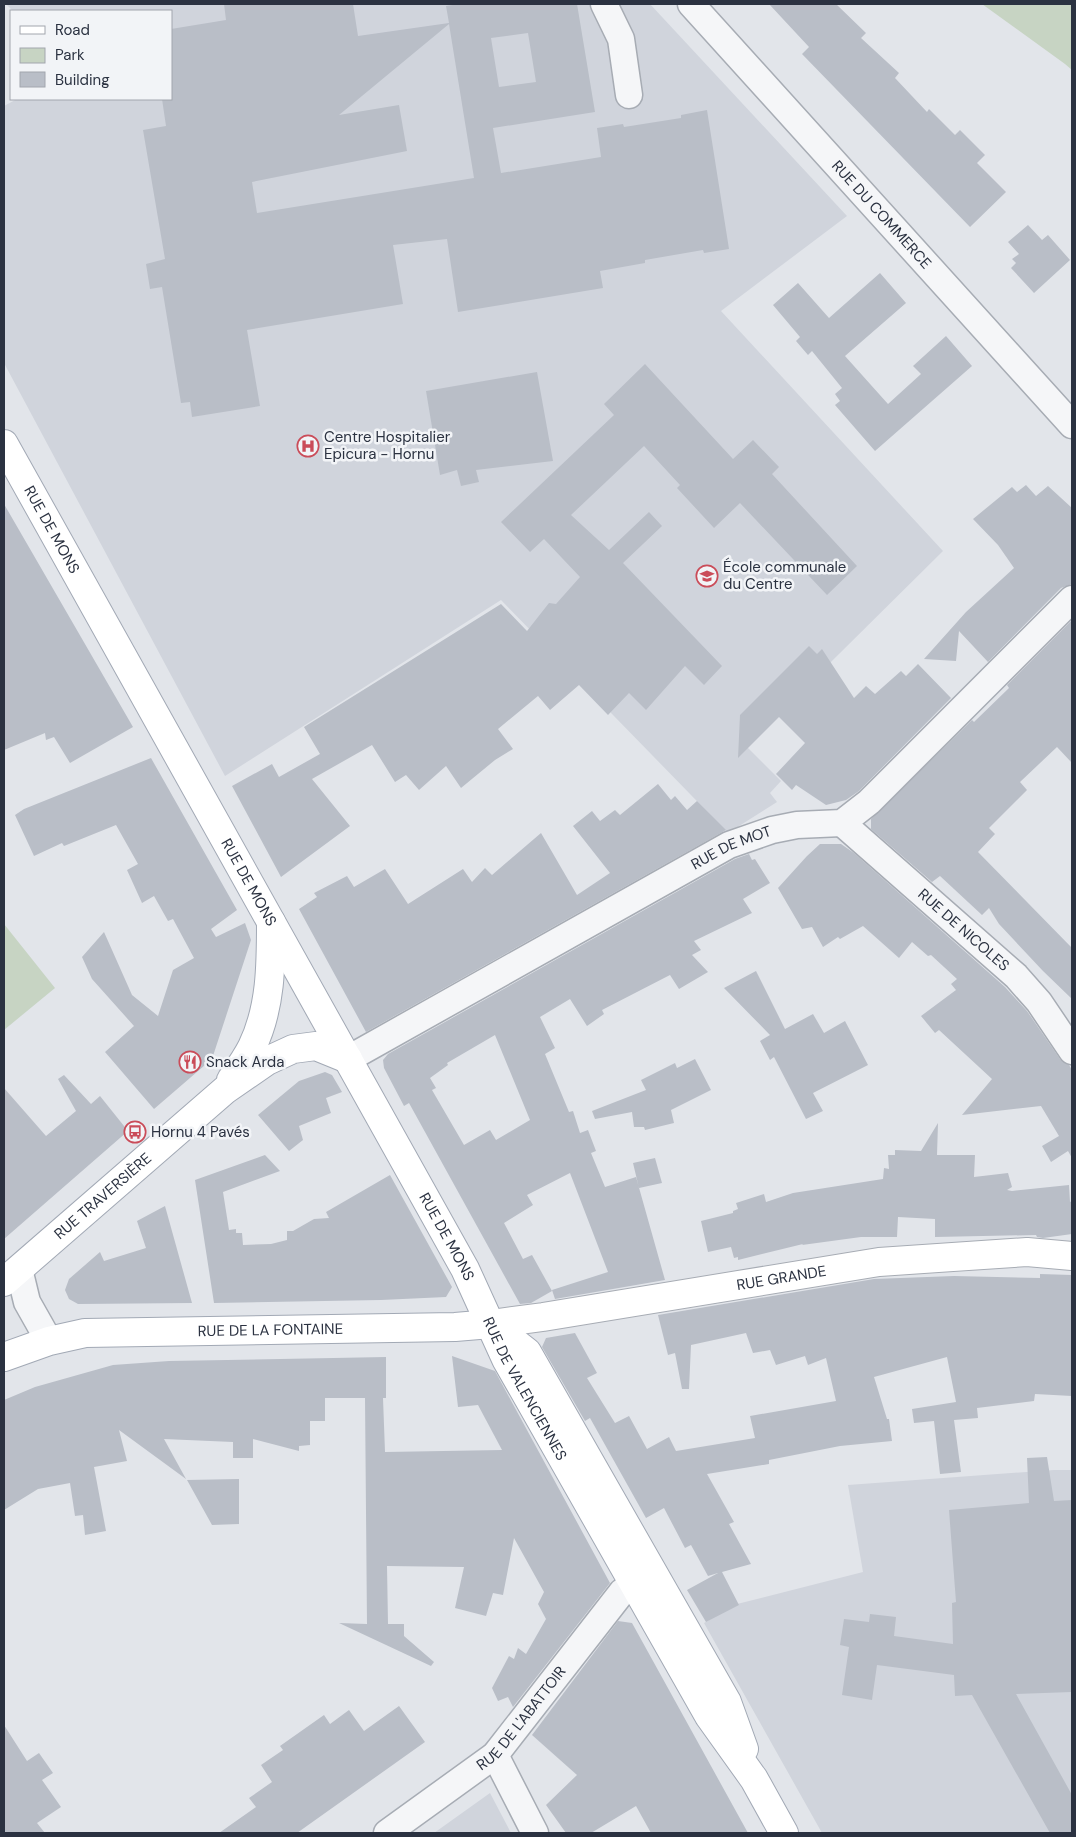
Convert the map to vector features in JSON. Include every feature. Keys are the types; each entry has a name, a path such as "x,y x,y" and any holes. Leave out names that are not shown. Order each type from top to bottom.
{"main road":[{"name":"RUE DE MONS","path":"4,444 465,1269 491,1324"},
{"name":"RUE TRAVERSIÈRE","path":"225,1090 252,1048 266,1009 271,968 271,921"},
{"name":"RUE TRAVERSIÈRE","path":"11,1276 225,1090 267,1061 293,1049 316,1046 348,1059"},
{"name":"RUE GRANDE","path":"491,1324 879,1262 1027,1252 1072,1256"},
{"name":"RUE DE LA FONTAINE","path":"4,1357 49,1341 85,1333 455,1327 491,1324"},
{"name":"RUE DE VALENCIENNES","path":"491,1324 506,1359 709,1716 754,1779 784,1833"},
{"name":"RUE DE VALENCIENNES","path":"491,1324 527,1352 727,1702 754,1779"}],"street":[{"path":"604,4 621,39 630,95"},
{"name":"RUE DU COMMERCE","path":"691,4 1072,425"},
{"path":"842,823 870,802 1072,599"},
{"name":"RUE DE NICOLES","path":"842,823 1016,976 1039,1002 1072,1051"},
{"name":"RUE DE MOT","path":"348,1059 729,845 772,830 797,825 842,823"},
{"path":"11,1276 49,1341"},
{"path":"634,1583 653,1596 684,1646 701,1656"},
{"name":"RUE DE L'ABATTOIR","path":"387,1833 495,1755 622,1592 634,1583"},
{"path":"495,1755 535,1833"}],"shaded area":[{"name":"Centre Hospitalier Epicura - Hornu","path":"6,4 650,4 847,216 721,311 943,551 746,746 781,781 770,793 777,802 728,833 501,600 225,776 4,363 4,106 15,100 172,100 172,10 12,10"},
{"path":"1072,1470 1072,1833 822,1833 704,1623 737,1604 863,1572 848,1485"},
{"path":"490,1793 511,1833 434,1833"}],"green space":[{"path":"982,4 1072,4 1072,70 1065,64"},
{"path":"4,924 55,988 4,1030"}],"building":[{"path":"224,4 353,4 358,36 449,23 446,6 459,4 577,4 595,112 493,128 501,173 601,157 597,128 623,124 624,127 681,118 681,115 707,110 729,249 704,253 703,250 645,260 645,263 600,271 603,288 458,312 447,239 393,245 403,304 247,330 260,406 192,417 190,402 181,403 162,287 150,289 146,264 165,259 143,130 166,126 162,100 172,100 172,29 226,20","holes":["449,24 474,178 257,213 252,182 407,151 399,105 339,115","528,33 536,82 499,87 491,38"]},
{"path":"769,4 836,4 866,33 861,38 899,73 895,78 927,112 929,109 955,135 960,130 985,155 977,163 1006,192 970,227 802,54 809,47"},
{"path":"1028,225 1042,240 1048,235 1070,260 1034,293 1011,268 1016,263 1012,259 1019,254 1008,242"},
{"path":"880,273 906,303 845,356 888,404 921,374 913,366 946,336 972,366 875,451 835,405 840,401 835,394 842,388 812,351 808,355 796,341 800,337 773,305 798,283 829,318"},
{"path":"645,364 733,459 753,440 779,467 772,474 857,566 827,595 740,503 714,528 677,488 680,485 644,446 571,515 609,550 649,512 662,526 623,563 722,666 704,685 685,666 646,710 629,693 608,715 579,685 550,710 538,696 498,729 513,749 495,760 461,788 446,766 419,790 406,775 395,782 372,745 312,779 350,826 281,877 232,786 272,764 279,777 320,754 304,727 501,604 527,631 549,603 556,604 580,577 544,539 530,552 501,522 614,415 604,404"},
{"path":"537,372 553,461 476,470 479,482 461,486 457,470 440,475 426,391"},
{"path":"1026,485 1036,496 1048,486 1072,508 1072,584 1061,588 988,662 959,631 956,661 924,659 966,612 1014,568 998,545 973,519 1012,487 1017,492"},
{"path":"4,504 133,727 70,763 54,737 46,740 45,733 4,750"},
{"path":"1072,620 1072,763 1057,747 1020,782 1027,790 989,828 995,834 978,852 1072,948 1072,999 999,924 989,908 982,915 940,876 932,882 871,829 871,819 972,720 974,722 1009,688 1007,685"},
{"path":"809,646 817,654 822,649 854,698 866,686 875,694 901,671 906,676 918,664 951,698 859,791 846,800 826,805 796,785 792,790 776,774 805,743 779,717 738,758 740,715"},
{"path":"151,758 237,910 211,929 216,937 245,923 251,940 212,1059 154,1109 105,1052 134,1026 92,979 82,957 104,932 132,995 158,1016 173,970 194,958 173,919 168,921 154,896 142,903 127,870 138,864 116,825 64,846 62,843 34,856 15,815 24,809"},
{"path":"658,784 671,800 675,796 687,810 697,801 726,830 366,1032 299,909 317,897 314,893 347,876 354,887 385,869 408,904 463,869 472,882 485,868 492,875 541,833 577,895 610,873 573,826 592,811 600,821 615,810 620,815"},
{"path":"820,844 841,844 854,853 1005,987 1027,1011 1060,1059 1069,1065 1072,1070 1072,1158 1068,1151 1051,1162 1042,1146 1059,1136 1041,1106 962,1115 992,1079 939,1030 935,1033 921,1016 956,990 951,984 957,979 931,955 928,956 912,942 899,958 863,926 840,939 838,937 823,947 812,927 802,929 778,888"},
{"path":"749,854 752,860 755,859 770,883 743,899 752,913 694,941 701,950 692,955 708,972 679,989 670,975 602,1010 604,1014 587,1026 570,999 540,1017 555,1048 545,1054 569,1112 573,1111 580,1133 588,1130 596,1151 591,1153 605,1187 636,1177 665,1280 555,1299 552,1290 608,1272 570,1173 527,1195 533,1205 504,1223 523,1259 532,1255 552,1291 531,1303 520,1304 409,1103 404,1106 384,1068 383,1060 388,1054 735,859","holes":["495,1035 530,1120 496,1140 490,1130 464,1145 432,1090 436,1088 430,1078 448,1065 447,1063"]},
{"path":"756,971 785,1029 813,1014 824,1033 845,1021 868,1065 813,1093 823,1111 806,1119 774,1057 770,1060 760,1041 770,1035 724,988"},
{"path":"695,1059 711,1090 671,1110 674,1123 645,1130 644,1127 634,1127 632,1112 595,1119 592,1111 646,1090 641,1080 675,1063 677,1068"},
{"path":"325,1072 332,1075 342,1092 326,1098 331,1113 299,1126 303,1140 289,1151 258,1115 299,1081"},
{"path":"64,1075 91,1104 100,1096 128,1131 4,1239 4,1088 46,1136 76,1111 58,1079"},
{"path":"938,1123 937,1155 975,1155 974,1177 1008,1173 1012,1187 1007,1190 1012,1191 1069,1185 1070,1202 1072,1201 1072,1234 1043,1238 1036,1235 935,1237 935,1219 898,1217 897,1237 861,1237 803,1244 738,1260 738,1257 734,1258 731,1247 708,1252 701,1221 733,1213 733,1211 738,1209 736,1203 764,1194 766,1202 793,1193 883,1179 884,1168 889,1169 888,1155 895,1155 895,1150 921,1151"},
{"path":"265,1155 280,1171 223,1192 229,1230 236,1229 236,1233 242,1233 243,1245 271,1244 287,1240 287,1231 293,1231 314,1219 329,1218 326,1212 390,1175 452,1287 446,1297 214,1303 195,1180"},
{"path":"655,1158 662,1183 639,1188 633,1163"},
{"path":"165,1206 192,1303 78,1304 69,1299 65,1290 69,1279 100,1252 104,1261 146,1248 137,1221"},
{"path":"1040,1274 1072,1275 1072,1396 1035,1394 1034,1401 977,1408 978,1418 954,1420 961,1472 940,1474 934,1421 914,1423 912,1409 956,1402 947,1357 874,1377 887,1419 889,1419 892,1441 840,1446 769,1460 769,1464 707,1474 734,1522 729,1524 751,1564 722,1572 739,1605 706,1622 687,1590 718,1573 708,1576 691,1545 685,1548 664,1508 646,1518 590,1418 585,1421 542,1347 546,1338 575,1333 597,1373 587,1378 615,1423 629,1416 647,1449 669,1437 676,1451 755,1438 750,1416 836,1401 826,1358 808,1365 805,1356 776,1365 770,1350 753,1353 746,1333 691,1345 689,1389 682,1389 675,1353 668,1355 658,1315 874,1279 954,1276 1040,1278"},
{"path":"452,1356 495,1371 610,1583 513,1707 508,1697 498,1701 492,1688 509,1656 514,1659 518,1648 526,1654 546,1619 538,1604 544,1592 514,1538 503,1595 493,1593 486,1616 455,1608 464,1567 387,1566 388,1624 404,1624 404,1636 434,1662 431,1666 339,1623 367,1624 365,1398 325,1398 325,1421 310,1421 310,1445 299,1446 299,1451 253,1439 253,1458 233,1458 233,1442 164,1439 186,1479 119,1430 127,1461 94,1467 106,1531 85,1535 83,1515 75,1516 70,1483 38,1489 4,1510 4,1400 35,1387 113,1365 169,1361 386,1357 386,1398 383,1398 385,1452 502,1450 478,1405 458,1407"},
{"path":"1047,1457 1054,1501 1072,1500 1072,1692 1016,1694 1072,1795 1072,1833 1050,1833 972,1695 955,1696 954,1675 877,1665 872,1700 842,1695 849,1647 840,1645 844,1619 869,1622 870,1614 896,1617 894,1636 953,1644 952,1603 956,1602 949,1510 1029,1503 1027,1458"},
{"path":"239,1479 239,1524 212,1525 187,1480"},
{"path":"618,1621 632,1623 748,1833 651,1833 636,1806 591,1833 566,1833 546,1805 577,1775 532,1735"},
{"path":"399,1706 425,1742 297,1833 219,1833 256,1807 249,1798 272,1782 261,1765 283,1750 280,1746 324,1715 330,1724 349,1710 364,1731"},
{"path":"4,1725 27,1761 39,1753 53,1773 42,1780 61,1807 37,1823 45,1833 4,1833"}],"place":[{"name":"Centre Hospitalier Epicura - Hornu","path":"308,446"},
{"name":"École communale du Centre","path":"707,576"},
{"name":"Snack Arda","path":"190,1062"},
{"name":"Hornu 4 Pavés","path":"135,1132"}]}
